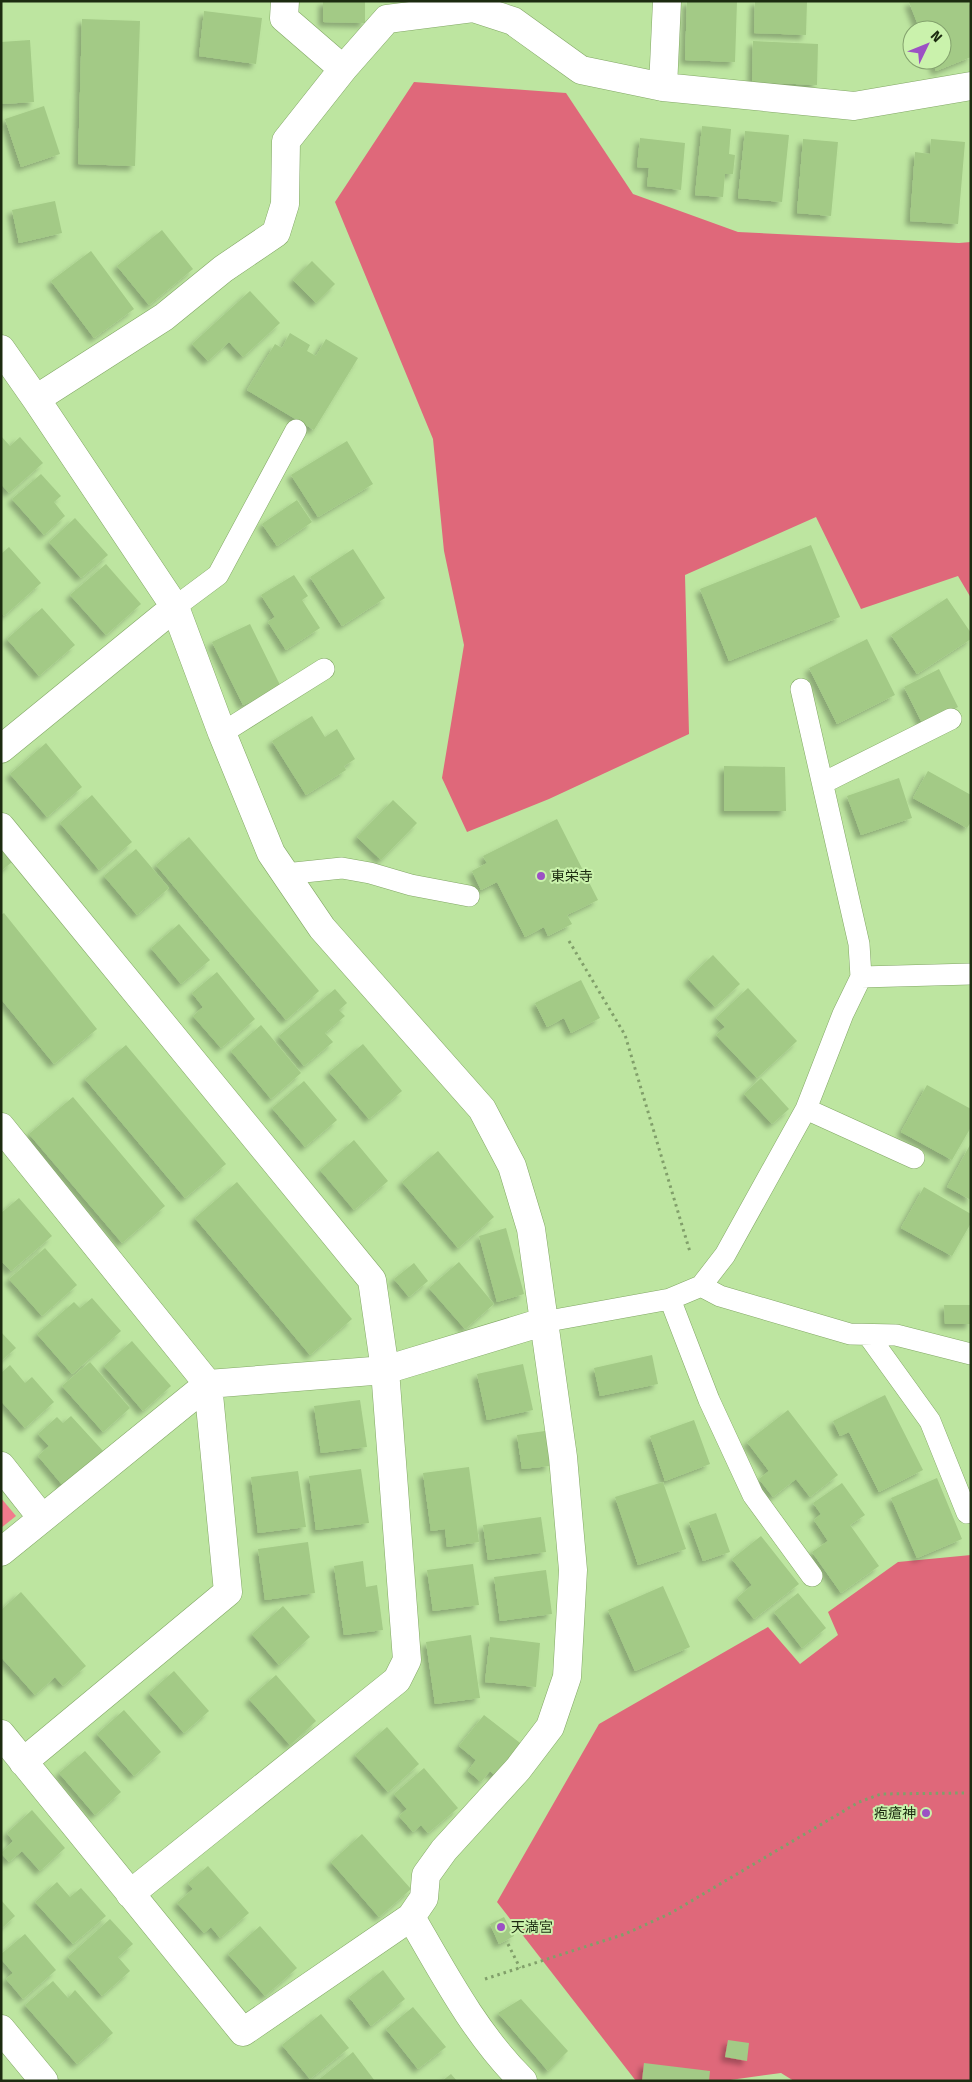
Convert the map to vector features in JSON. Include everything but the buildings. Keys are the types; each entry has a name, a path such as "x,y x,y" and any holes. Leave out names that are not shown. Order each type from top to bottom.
{"street":[{"path":"285,1 284,18 342,69"},
{"path":"663,87 667,1"},
{"path":"36,399 164,317 223,269 276,233 285,204 286,141 342,69 387,19 473,5 513,21 581,70 663,87 854,106 971,86"},
{"path":"1,349 175,607 222,733 271,853 322,928 482,1109 512,1166 531,1229 563,1457 573,1570 567,1677 550,1727 518,1769 444,1850 426,1875 424,1898 411,1917 244,2032 1,1734"},
{"path":"1,749 175,607"},
{"path":"1,827 372,1280 385,1370 407,1660 397,1680 130,1894"},
{"path":"1,1127 208,1384 228,1592 23,1762"},
{"path":"1,1552 208,1384 385,1370 543,1322"},
{"path":"1,1466 42,1518"},
{"path":"411,1917 453,1990 505,2063 523,2081"},
{"path":"1,2029 44,2081"}],"lane":[{"path":"175,607 218,575 296,430"},
{"path":"222,733 324,669"},
{"path":"543,1322 670,1299 701,1286 725,1255 806,1109 843,1014 862,977 859,944 801,689"},
{"path":"823,783 951,719"},
{"path":"285,874 342,868 370,873 411,885 469,896"},
{"path":"862,977 971,974"},
{"path":"806,1109 914,1158"},
{"path":"701,1286 720,1296 850,1334 896,1335 971,1354"},
{"path":"670,1299 710,1400 754,1495 812,1576"},
{"path":"868,1335 930,1421 967,1513"}],"path":[{"path":"569,941 625,1035 701,1286"},
{"path":"483,1980 625,1934 670,1913 859,1802 881,1794 964,1793"},
{"path":"508,1944 520,1968"}],"shaded area":[{"path":"414,82 566,93 633,194 738,232 959,243 971,242 971,598 958,576 861,609 816,517 685,575 689,734 549,799 467,832 442,778 464,645 444,551 433,439 335,202"},
{"path":"1,1498 16,1516 1,1528"},
{"path":"971,1555 971,2081 794,2081 781,2073 723,2081 636,2081 497,1902 599,1724 768,1627 800,1664 838,1635 828,1612 898,1562"}],"place":[{"name":"東栄寺","path":"541,876"},
{"name":"疱瘡神","path":"926,1813"},
{"name":"天満宮","path":"501,1927"}]}
